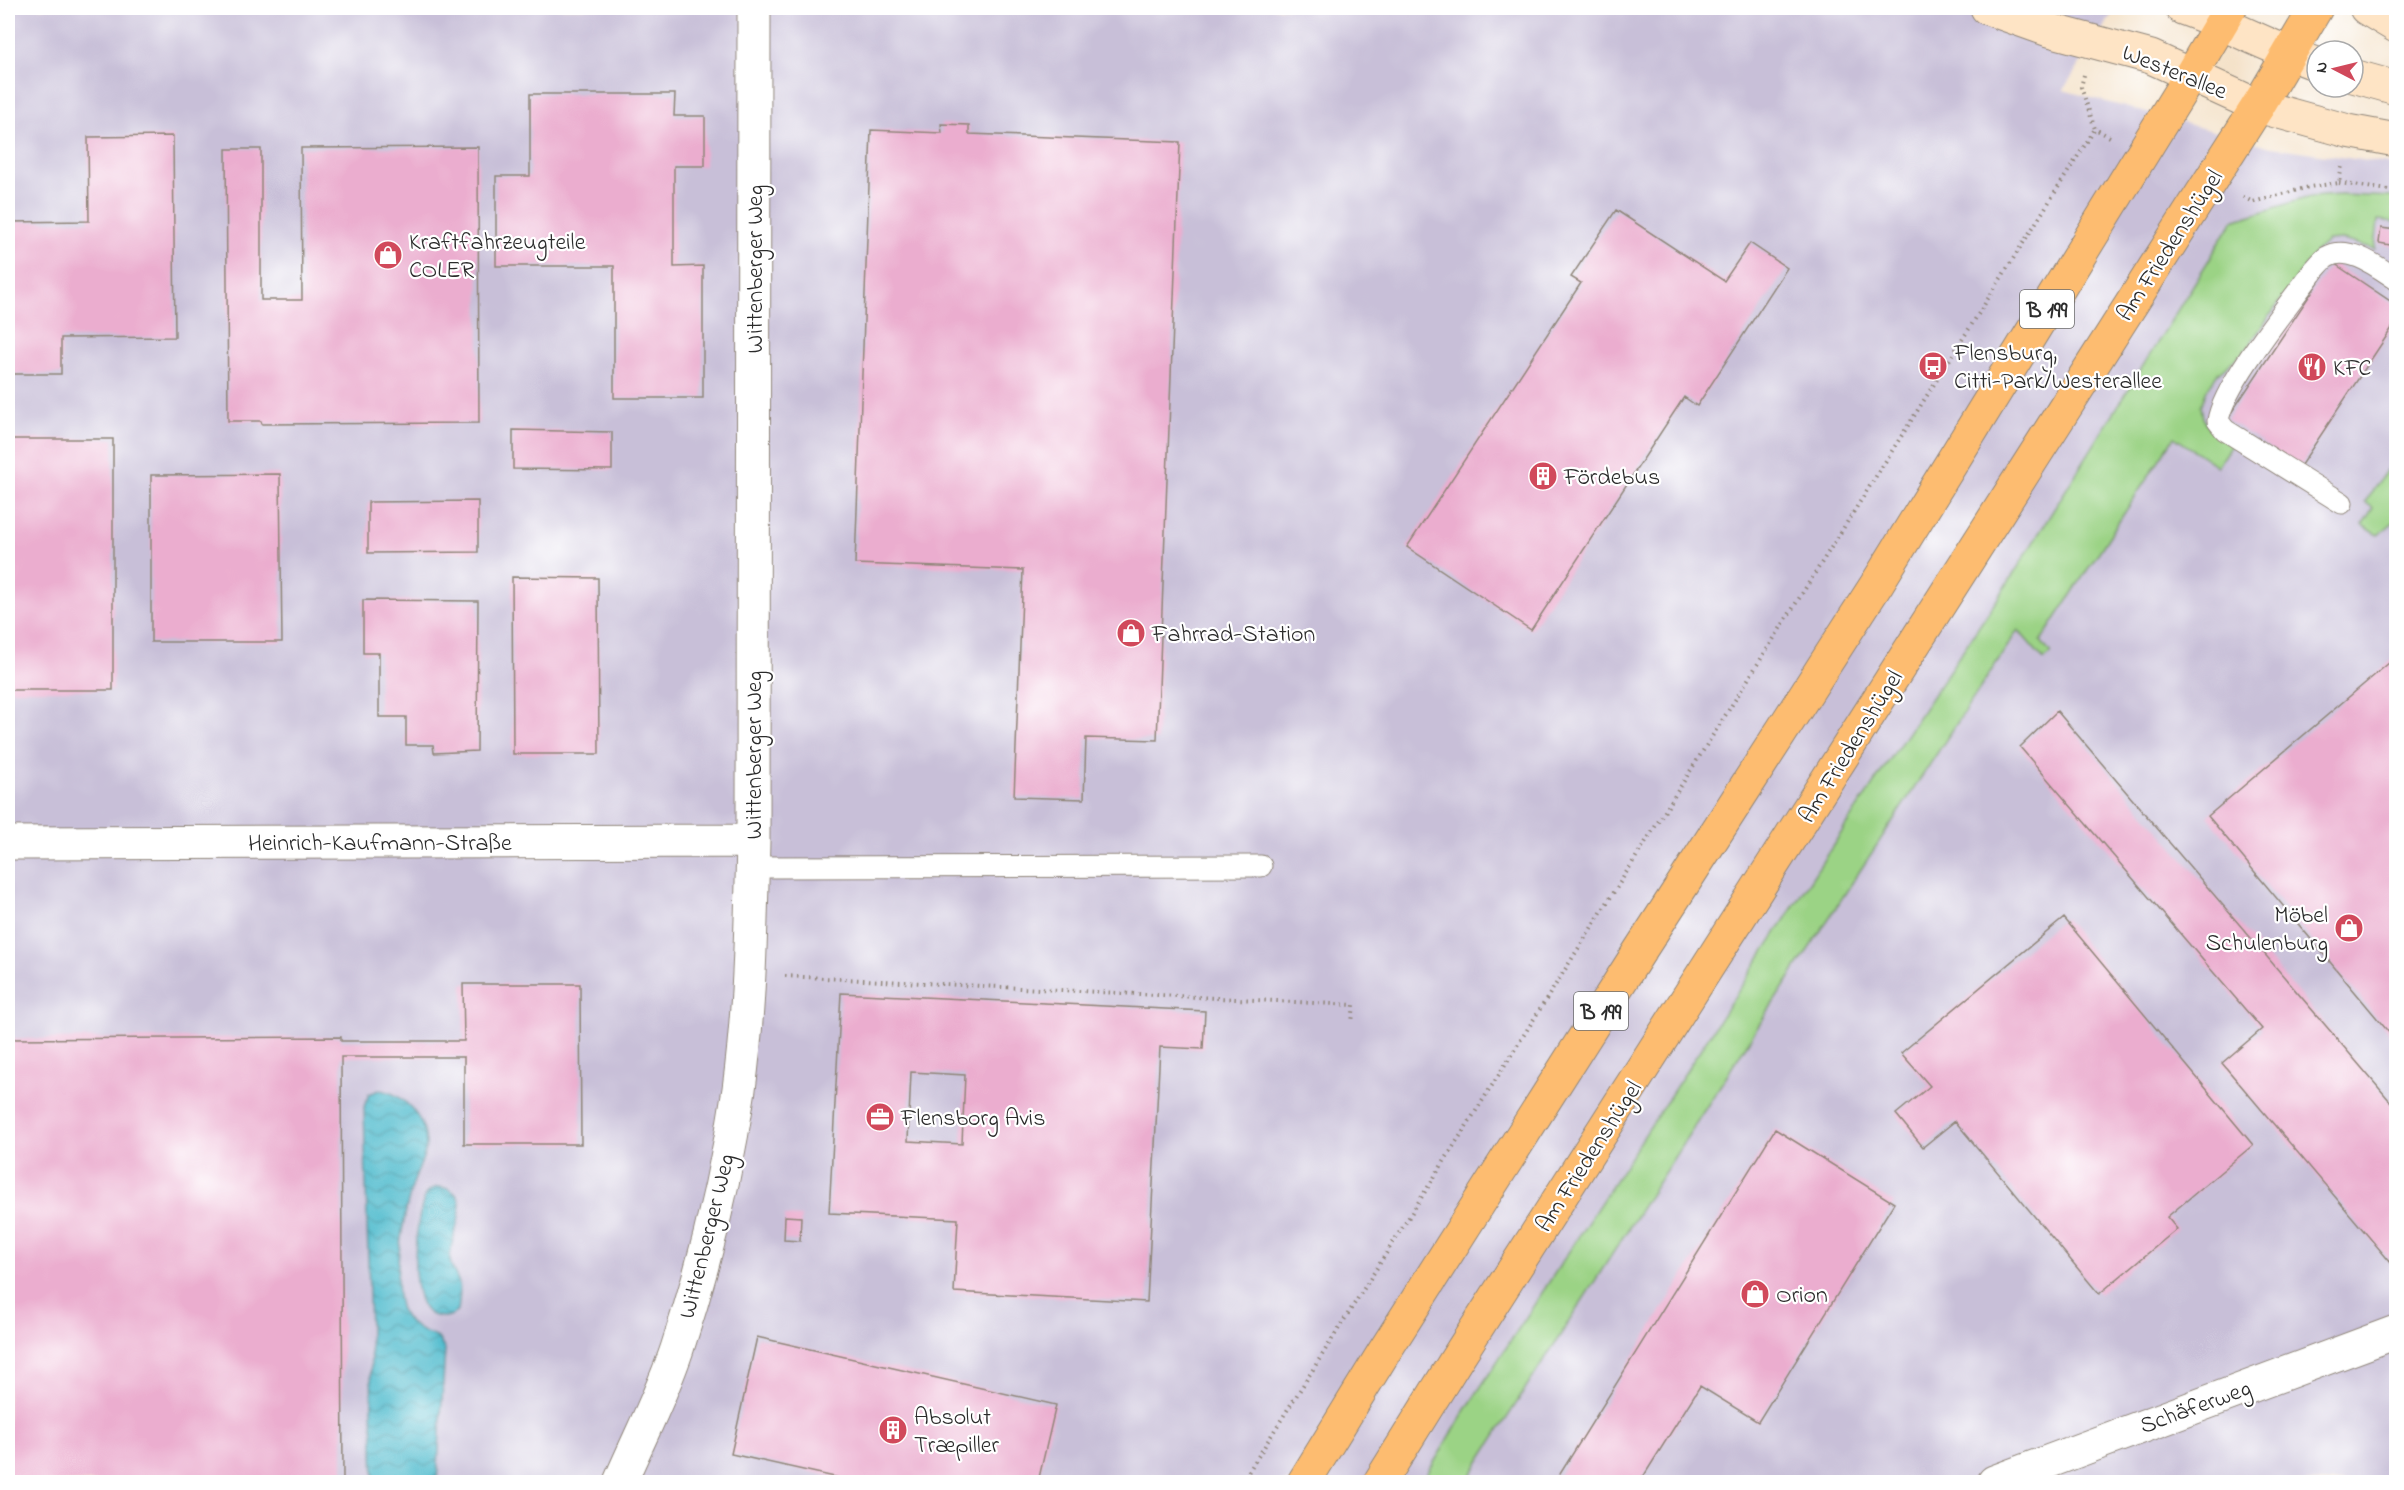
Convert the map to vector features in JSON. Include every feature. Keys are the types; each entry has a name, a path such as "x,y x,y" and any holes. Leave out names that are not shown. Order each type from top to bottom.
{"main road":[{"name":"Am Friedenshügel","path":"1380,1482 2258,106 2303,59 2316,8"},
{"name":"B 199","path":"1304,1482 1626,972 1878,582 2118,195 2141,153 2226,15"}],"street":[{"name":"Wittenberger Weg","path":"620,1482 676,1352 714,1219 739,1088 749,974 753,854 754,8"},
{"name":"Westerallee","path":"1987,8 2046,29 2151,57 2258,106 2348,131 2397,140"},
{"path":"2182,8 2226,15 2303,59"},
{"path":"2367,8 2397,26"},
{"path":"2365,79 2397,88"},
{"name":"Heinrich-Kaufmann-Straße","path":"8,843 753,854"},
{"name":"Schäferweg","path":"1994,1482 2397,1332"}],"lane":[{"path":"2342,503 2224,430 2218,421 2220,409 2247,364 2314,270 2328,256 2345,254 2363,259 2397,279"},
{"path":"753,854 1261,866"}],"path":[{"path":"1242,1482 2095,129"},
{"path":"2339,183 2397,190"},
{"path":"749,974 1354,1005 1352,1022"}],"shaded area":[{"path":"8,8 2116,8 2063,90 2271,147 2396,165 2396,1482 8,1482"}],"green space":[{"path":"2340,195 2396,197 2396,222 2378,220 2375,249 2342,240 2328,241 2316,251 2244,352 2219,372 2207,390 2201,406 2203,418 2210,429 2232,444 2217,466 2174,437 2041,641 2051,654 2044,660 2018,630 1768,1011 1466,1482 1422,1482 1467,1408 1858,807 2008,583 2233,221 2309,197"},
{"path":"2396,456 2396,520 2378,535 2362,525 2373,508 2365,502"}],"water":[{"path":"379,1090 397,1096 405,1102 418,1117 425,1135 423,1160 409,1197 397,1273 400,1308 406,1319 417,1328 438,1338 445,1350 437,1482 374,1482 364,1107 369,1094"},
{"path":"437,1187 450,1190 457,1196 460,1204 450,1260 460,1286 460,1297 458,1311 445,1317 436,1316 426,1310 419,1298 416,1281 418,1222 427,1193"}],"building":[{"path":"530,94 675,94 674,116 705,116 705,166 674,166 674,267 703,266 703,398 614,398 614,266 496,266 496,176 530,176"},
{"path":"941,124 969,125 969,134 1180,142 1157,740 1086,738 1084,799 1014,797 1023,570 855,564 871,130 942,133"},
{"path":"173,136 175,337 61,338 61,374 13,374 12,338 8,338 8,222 89,221 88,137"},
{"path":"478,147 479,423 262,424 261,421 228,421 226,149 261,149 261,300 302,300 301,148"},
{"name":"Fördebus","path":"1616,210 1724,281 1750,243 1787,268 1697,406 1684,397 1531,630 1407,547 1581,283 1571,277"},
{"path":"2381,228 2396,230 2396,246 2379,243"},
{"path":"2332,262 2396,305 2396,322 2299,468 2227,419"},
{"path":"513,430 612,432 612,470 513,469"},
{"path":"8,439 113,439 113,690 8,690"},
{"path":"280,474 282,642 151,642 151,475"},
{"path":"478,501 478,552 368,553 368,502"},
{"path":"512,577 598,578 599,754 513,754"},
{"path":"363,600 478,601 477,751 434,753 433,745 406,745 406,717 379,717 379,653 363,653"},
{"name":"Möbel Schulenburg","path":"2396,657 2396,1041 2208,816"},
{"path":"2057,711 2396,1108 2396,1259 2391,1263 2222,1063 2262,1029 2020,747"},
{"path":"2064,918 2253,1145 2167,1217 2177,1229 2099,1294 1955,1121 1923,1147 1896,1114 1930,1086 1901,1053"},
{"path":"463,984 580,984 581,1144 464,1144 464,1057 341,1057 343,1482 8,1482 8,1039 341,1037 341,1041 464,1041"},
{"path":"841,993 1205,1011 1203,1049 1160,1047 1147,1302 954,1292 958,1219 829,1213","holes":["911,1072 965,1075 962,1144 908,1141"]},
{"name":"Orion","path":"1775,1129 1894,1203 1758,1422 1700,1386 1640,1482 1555,1482"},
{"path":"785,1216 801,1217 800,1241 784,1240"},
{"name":"Absolut Træpiller","path":"757,1337 1056,1405 1038,1482 857,1482 731,1454"}],"place":[{"name":"Kraftfahrzeugteile COLER","path":"388,255"},
{"name":"Flensburg, Citti-Park/Westerallee","path":"1933,366"},
{"name":"KFC","path":"2312,367"},
{"name":"Fördebus","path":"1543,476"},
{"name":"Fahrrad-Station","path":"1131,633"},
{"name":"Möbel Schulenburg","path":"2349,928"},
{"name":"Flensborg Avis","path":"880,1117"},
{"name":"Orion","path":"1755,1294"},
{"name":"Absolut Træpiller","path":"893,1430"}]}
